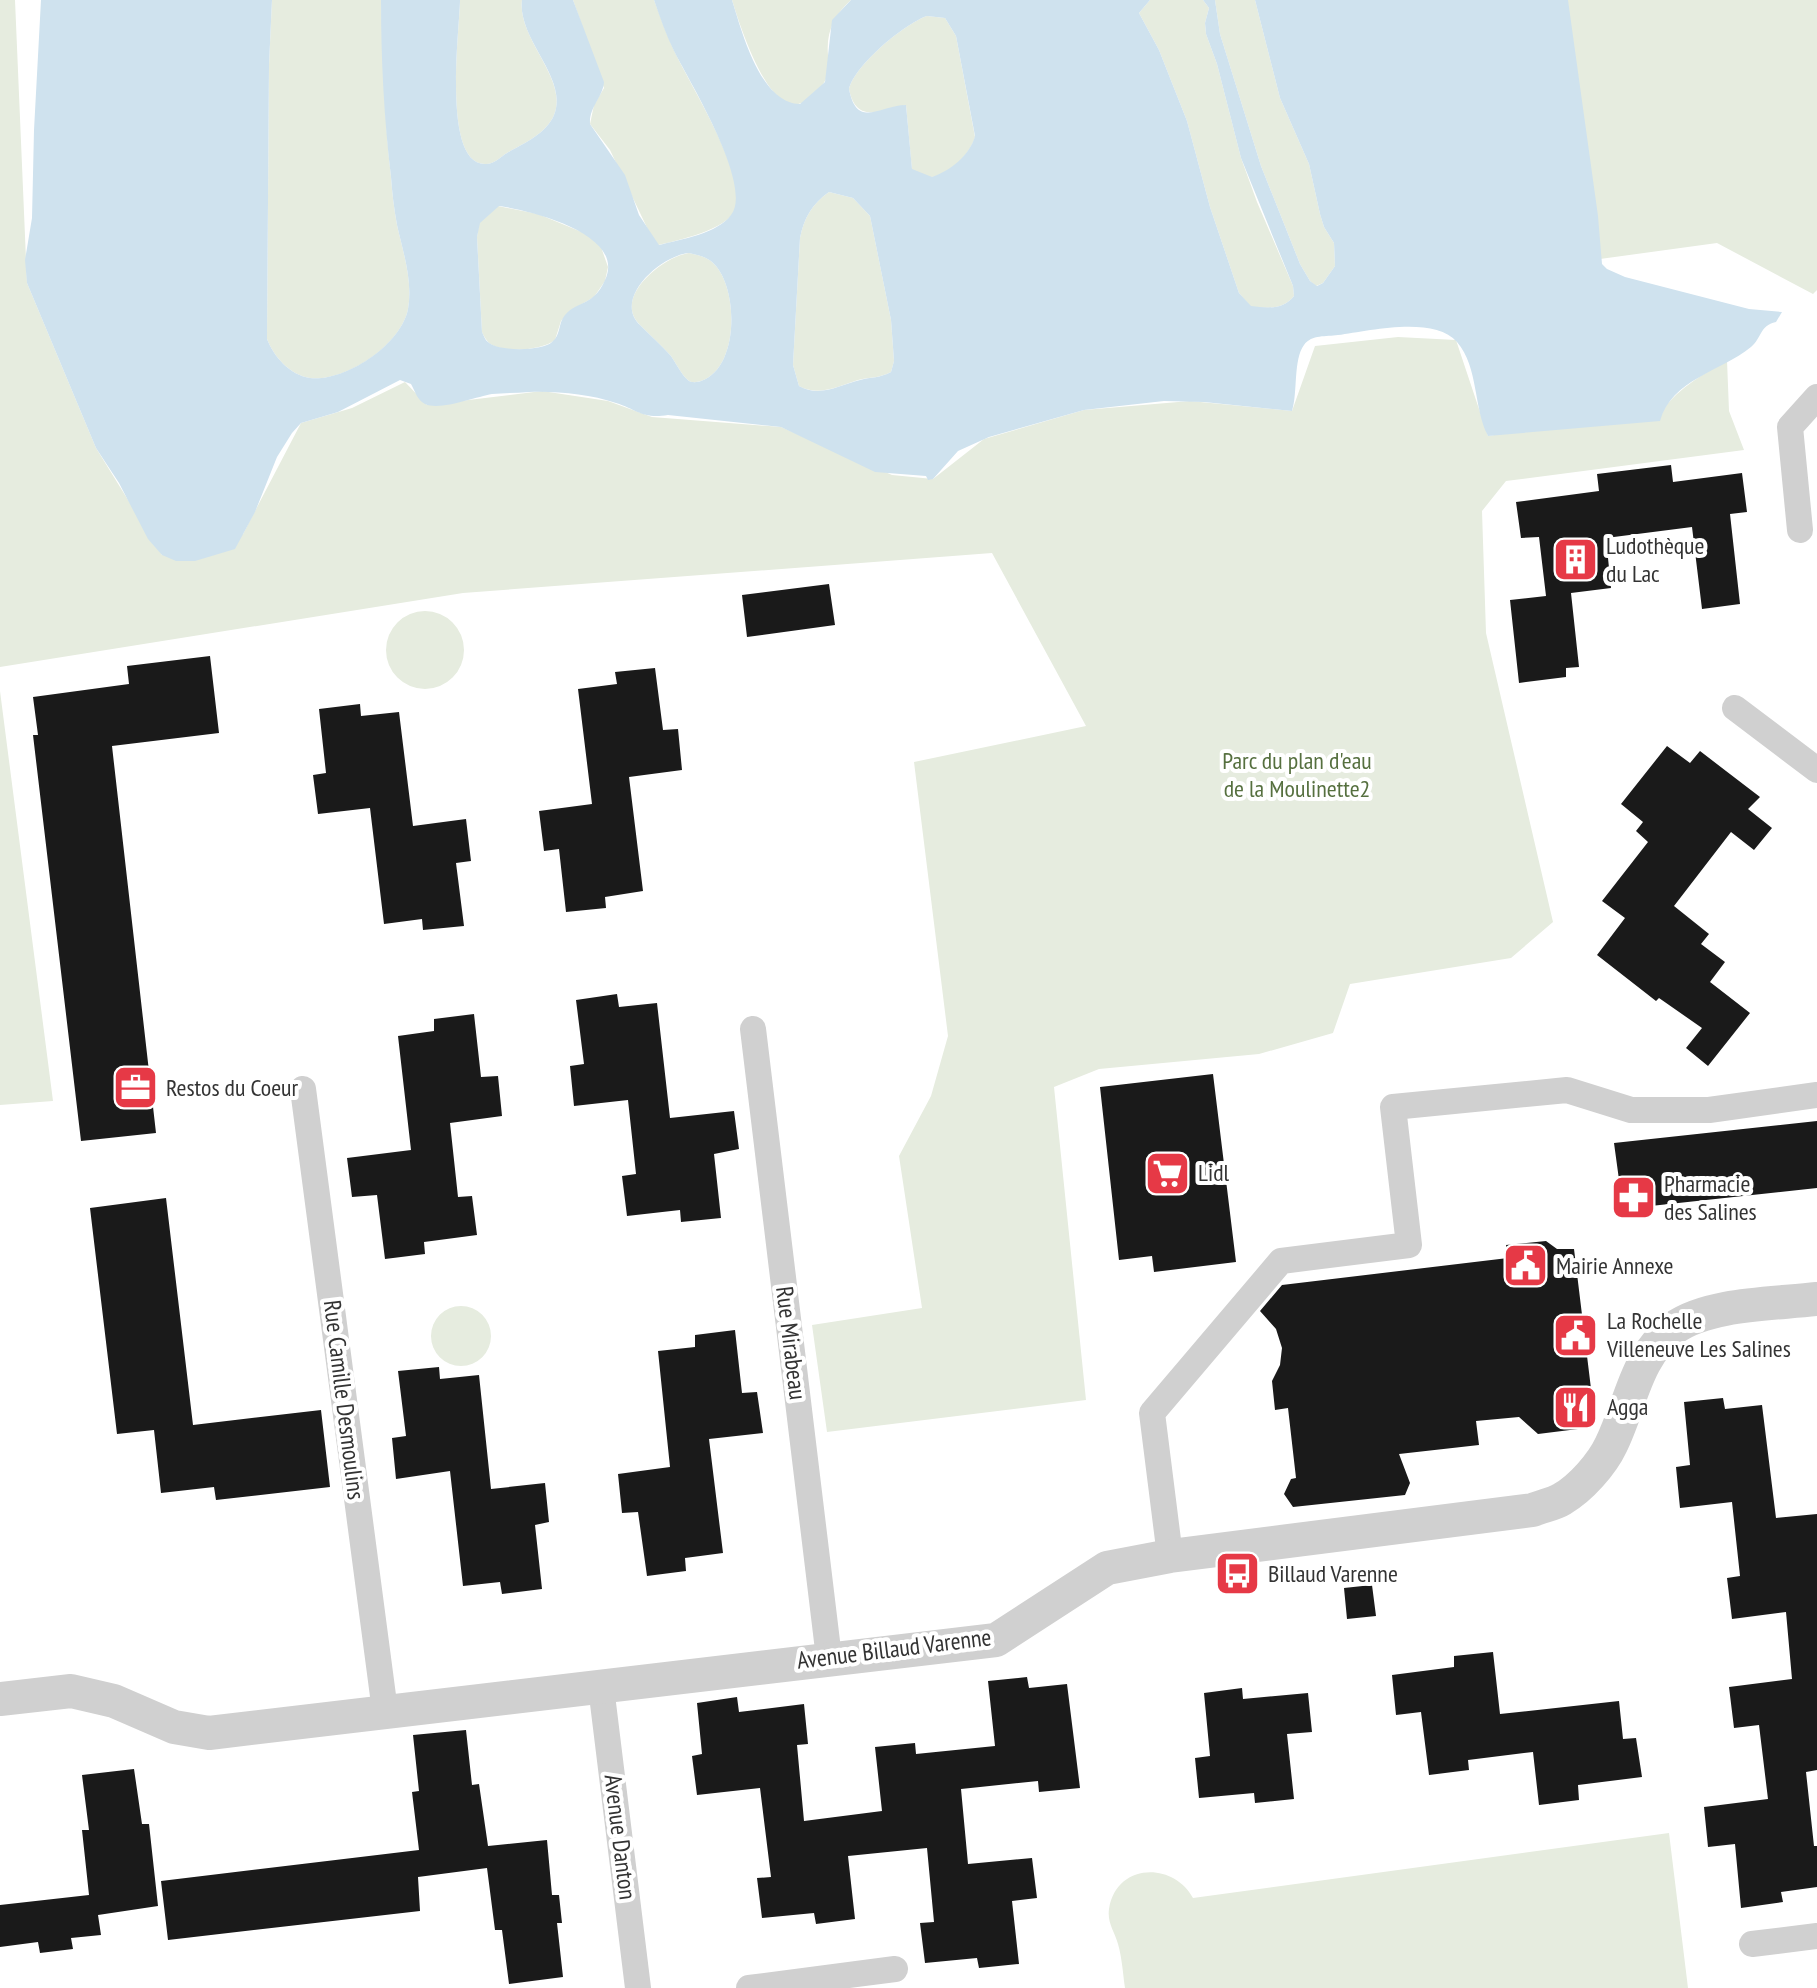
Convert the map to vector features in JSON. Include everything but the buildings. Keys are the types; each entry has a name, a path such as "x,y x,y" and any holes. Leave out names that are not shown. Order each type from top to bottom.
{"street":[{"path":"1800,530 1790,427 1817,397"},
{"path":"1735,708 1817,770"},
{"name":"Rue Mirabeau","path":"753,1029 829,1658"},
{"name":"Rue Camille Desmoulins","path":"303,1089 385,1711"},
{"path":"1170,1556 1152,1413 1281,1261 1409,1245 1393,1107 1567,1090 1631,1110 1709,1110 1817,1095"},
{"name":"Avenue Billaud Varenne","path":"0,1699 71,1691 114,1701 174,1727 209,1733 996,1640 1107,1568 1170,1556 1533,1510 1562,1499 1587,1477 1611,1447 1634,1383 1649,1353 1674,1328 1700,1316 1725,1310 1817,1299"},
{"name":"Avenue Danton","path":"601,1687 638,1988"},
{"path":"1752,1944 1817,1936"},
{"path":"749,1988 895,1969"}],"green space":[{"name":"Parc du plan d'eau de la Moulinette2","path":"0,0 15,0 27,283 96,448 162,555 243,534 301,423 352,408 405,382 427,405 542,391 608,401 652,417 781,427 892,475 933,479 984,439 1084,410 1190,401 1292,411 1315,346 1398,337 1456,340 1488,436 1663,409 1685,388 1727,360 1729,411 1744,450 1506,481 1482,511 1486,633 1553,922 1511,958 1350,984 1333,1033 1259,1054 1099,1069 1054,1087 1086,1400 827,1432 812,1325 922,1308 899,1156 931,1096 948,1036 914,762 1086,726 992,553 463,593 0,667"},
{"path":"272,0 381,0 389,155 395,213 408,277 408,309 395,336 383,348 355,367 324,378 310,378 289,369 267,339"},
{"path":"460,0 522,0 527,29 555,87 557,101 554,115 546,128 489,164 472,159 463,143 458,120 456,64"},
{"path":"573,0 654,0 672,46 714,128 733,175 737,194 735,210 722,223 701,233 658,245 651,236 610,150 590,124 594,105 604,88"},
{"path":"732,0 851,0 830,31 826,79 809,98 795,104 782,100 770,88 750,50"},
{"path":"1150,0 1203,0 1209,8 1206,34 1217,64 1241,158 1293,286 1294,296 1285,304 1251,307 1239,293 1210,207 1187,121 1159,50 1139,13"},
{"path":"1215,0 1255,0 1280,98 1309,164 1324,227 1334,243 1335,266 1323,283 1316,286 1300,264 1261,166 1220,34"},
{"path":"1563,0 1817,0 1817,290 1813,294 1717,243 1600,259"},
{"path":"927,16 945,18 956,36 975,137 958,163 945,173 931,177 912,170 906,105 878,112 863,111 852,100 849,89 870,57 906,27"},
{"path":"829,192 853,198 870,216 891,320 894,361 891,372 887,374 814,391 799,386 793,365 800,238 810,212"},
{"path":"498,206 538,214 589,235 601,247 608,267 605,281 594,297 570,311 561,321 555,340 542,346 504,349 489,343 482,332 477,237 479,223"},
{"path":"689,253 709,260 721,273 731,306 729,344 723,360 714,373 695,382 686,379 671,356 640,325 633,314 632,303 636,291 654,270"},
{"path":"425,611 440,614 457,628 464,650 461,665 447,682 425,689 410,686 393,672 386,650 389,635 403,618"},
{"path":"0,691 53,1101 0,1105"},
{"path":"461,1306 473,1308 482,1315 489,1324 489,1348 482,1357 473,1364 461,1366 449,1364 440,1357 433,1348 431,1336 433,1324 440,1315 449,1308"},
{"path":"1669,1833 1688,1988 1125,1988 1119,1949 1109,1919 1114,1894 1122,1883 1146,1872 1172,1878 1184,1886 1193,1898"}],"water":[{"path":"41,0 272,0 267,339 289,369 310,378 324,378 355,367 383,348 395,336 408,309 408,277 395,213 386,133 381,0 460,0 456,64 458,120 463,143 472,159 486,164 495,162 534,137 546,128 554,115 557,101 555,87 527,29 522,0 573,0 604,82 590,124 625,175 639,215 659,245 717,227 731,215 736,201 734,181 717,133 671,45 654,0 732,0 747,47 764,79 786,101 800,104 825,82 832,20 851,0 1150,0 1139,13 1159,50 1187,121 1210,207 1239,293 1251,306 1275,307 1290,301 1294,296 1293,286 1241,158 1217,64 1206,34 1209,8 1203,0 1215,0 1220,34 1261,166 1300,264 1310,281 1317,286 1323,283 1335,266 1334,243 1324,227 1309,164 1280,98 1255,0 1568,0 1602,264 1625,277 1749,309 1782,312 1751,347 1675,395 1660,421 1488,436 1473,376 1457,342 1433,329 1383,328 1307,341 1298,359 1292,411 1164,401 1084,410 989,437 958,451 933,479 928,480 926,476 875,472 781,427 652,416 606,400 562,393 492,394 431,406 420,400 411,384 400,380 338,412 301,423 277,457 255,512 235,549 195,561 176,561 162,555 148,539 119,483 96,448 27,283 25,260 32,218","holes":["927,16 945,18 956,36 975,136 969,150 958,161 932,177 912,169 906,105 864,112 858,109 849,89 870,57 917,20","829,192 853,198 870,216 891,320 894,361 891,372 887,374 814,391 799,386 793,365 800,238 804,224 818,201","499,206 513,208 572,227 589,237 602,250 608,264 600,289 596,295 565,315 557,336 547,345 510,349 493,345 485,339 482,332 477,237 480,223","689,253 712,262 721,273 731,306 729,344 723,360 714,373 697,382 686,379 671,356 633,314 632,303 644,280 666,261"]}],"place":[{"name":"Ludothèque du Lac","path":"1575,560"},
{"name":"Restos du Coeur","path":"135,1088"},
{"name":"Lidl","path":"1167,1173"},
{"name":"Pharmacie des Salines","path":"1633,1198"},
{"name":"Mairie Annexe","path":"1525,1266"},
{"name":"La Rochelle Villeneuve Les Salines","path":"1576,1335"},
{"name":"Agga","path":"1576,1407"},
{"name":"Billaud Varenne","path":"1237,1574"}]}
